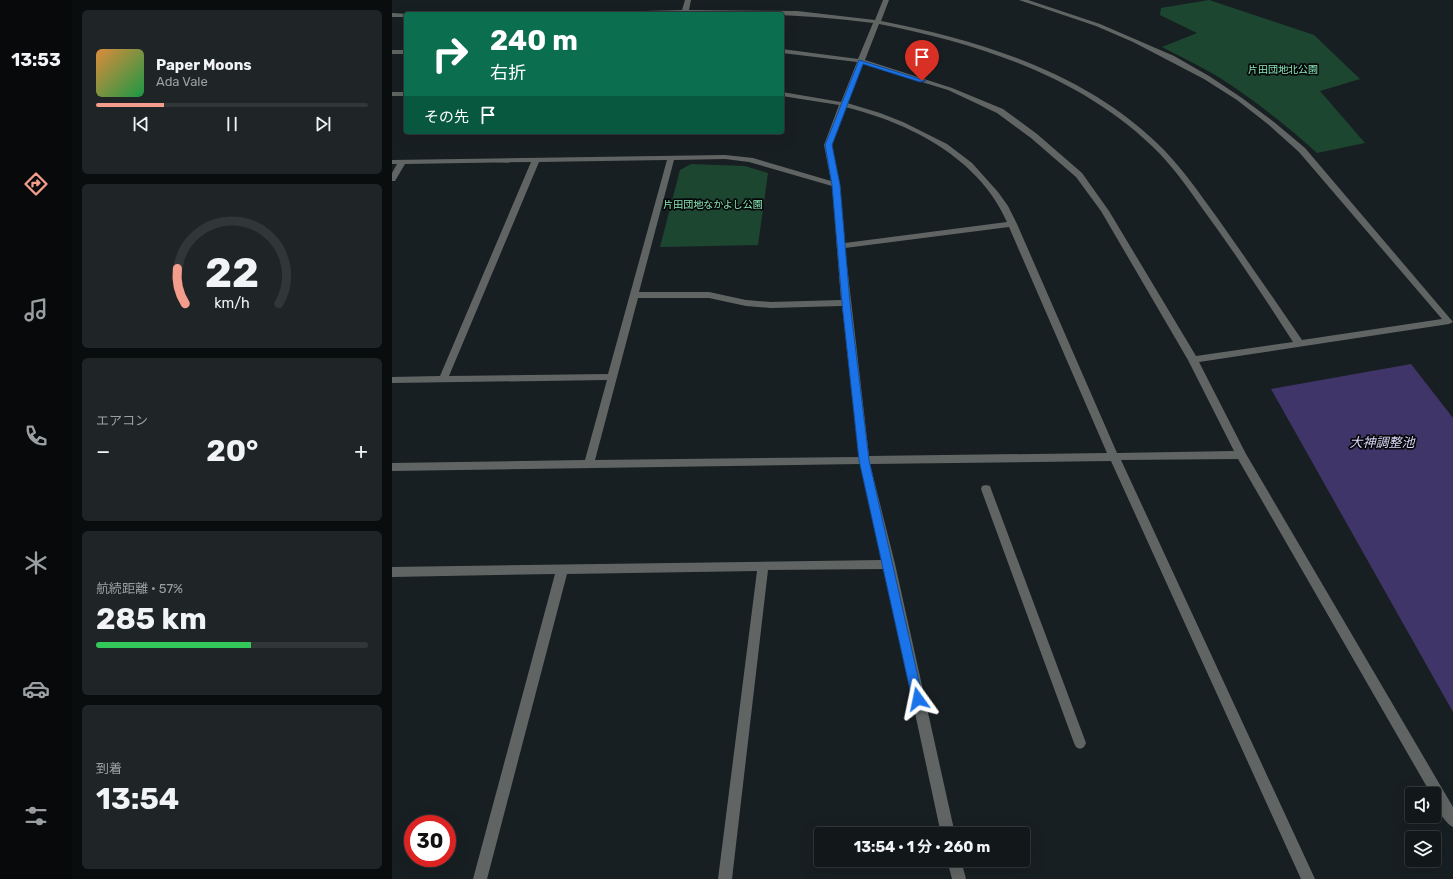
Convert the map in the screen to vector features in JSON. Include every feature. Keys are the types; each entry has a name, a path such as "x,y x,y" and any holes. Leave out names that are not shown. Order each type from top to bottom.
{"street":[{"path":"685,12 688,0"},
{"path":"886,0 843,104 828,145 836,185 846,303 864,460 946,827"},
{"path":"1022,0 1082,18 1155,49 1210,79 1243,101 1286,134 1302,150 1449,321 1193,360"},
{"path":"784,13 877,21 958,41 1013,59 1066,83 1093,98 1139,130 1182,175 1238,252 1299,343"},
{"path":"392,15 404,15"},
{"path":"784,51 861,61 950,89 1000,111 1034,136 1079,175 1105,211 1193,360 1241,455 1453,820"},
{"path":"392,52 404,52"},
{"path":"392,94 404,94"},
{"path":"784,94 843,104 915,129 964,161 988,183 1004,206 1114,457 1308,879"},
{"path":"392,162 725,157 750,160 836,185"},
{"path":"589,464 671,158"},
{"path":"443,379 536,160"},
{"path":"392,179 402,162"},
{"path":"842,246 1013,224"},
{"path":"635,294 709,295 746,303 771,305 846,303"},
{"path":"392,380 613,377"},
{"path":"392,467 1241,455"},
{"path":"986,489 1080,743"},
{"path":"392,572 888,564"},
{"path":"725,879 762,567"},
{"path":"480,879 562,570"},
{"path":"956,867 959,879"}],"green space":[{"name":"片田団地北公園","path":"1209,0 1314,35 1360,79 1320,91 1365,143 1317,153 1269,113 1217,76 1162,47 1197,33 1160,15 1161,8"},
{"name":"片田団地なかよし公園","path":"691,164 745,166 768,173 758,245 660,247 680,170"}],"water":[{"name":"大神調整池","path":"1411,364 1453,418 1453,712 1271,389"}],"route":[{"path":"918,699 864,460 846,303 836,185 828,145 861,61 922,81"}]}
